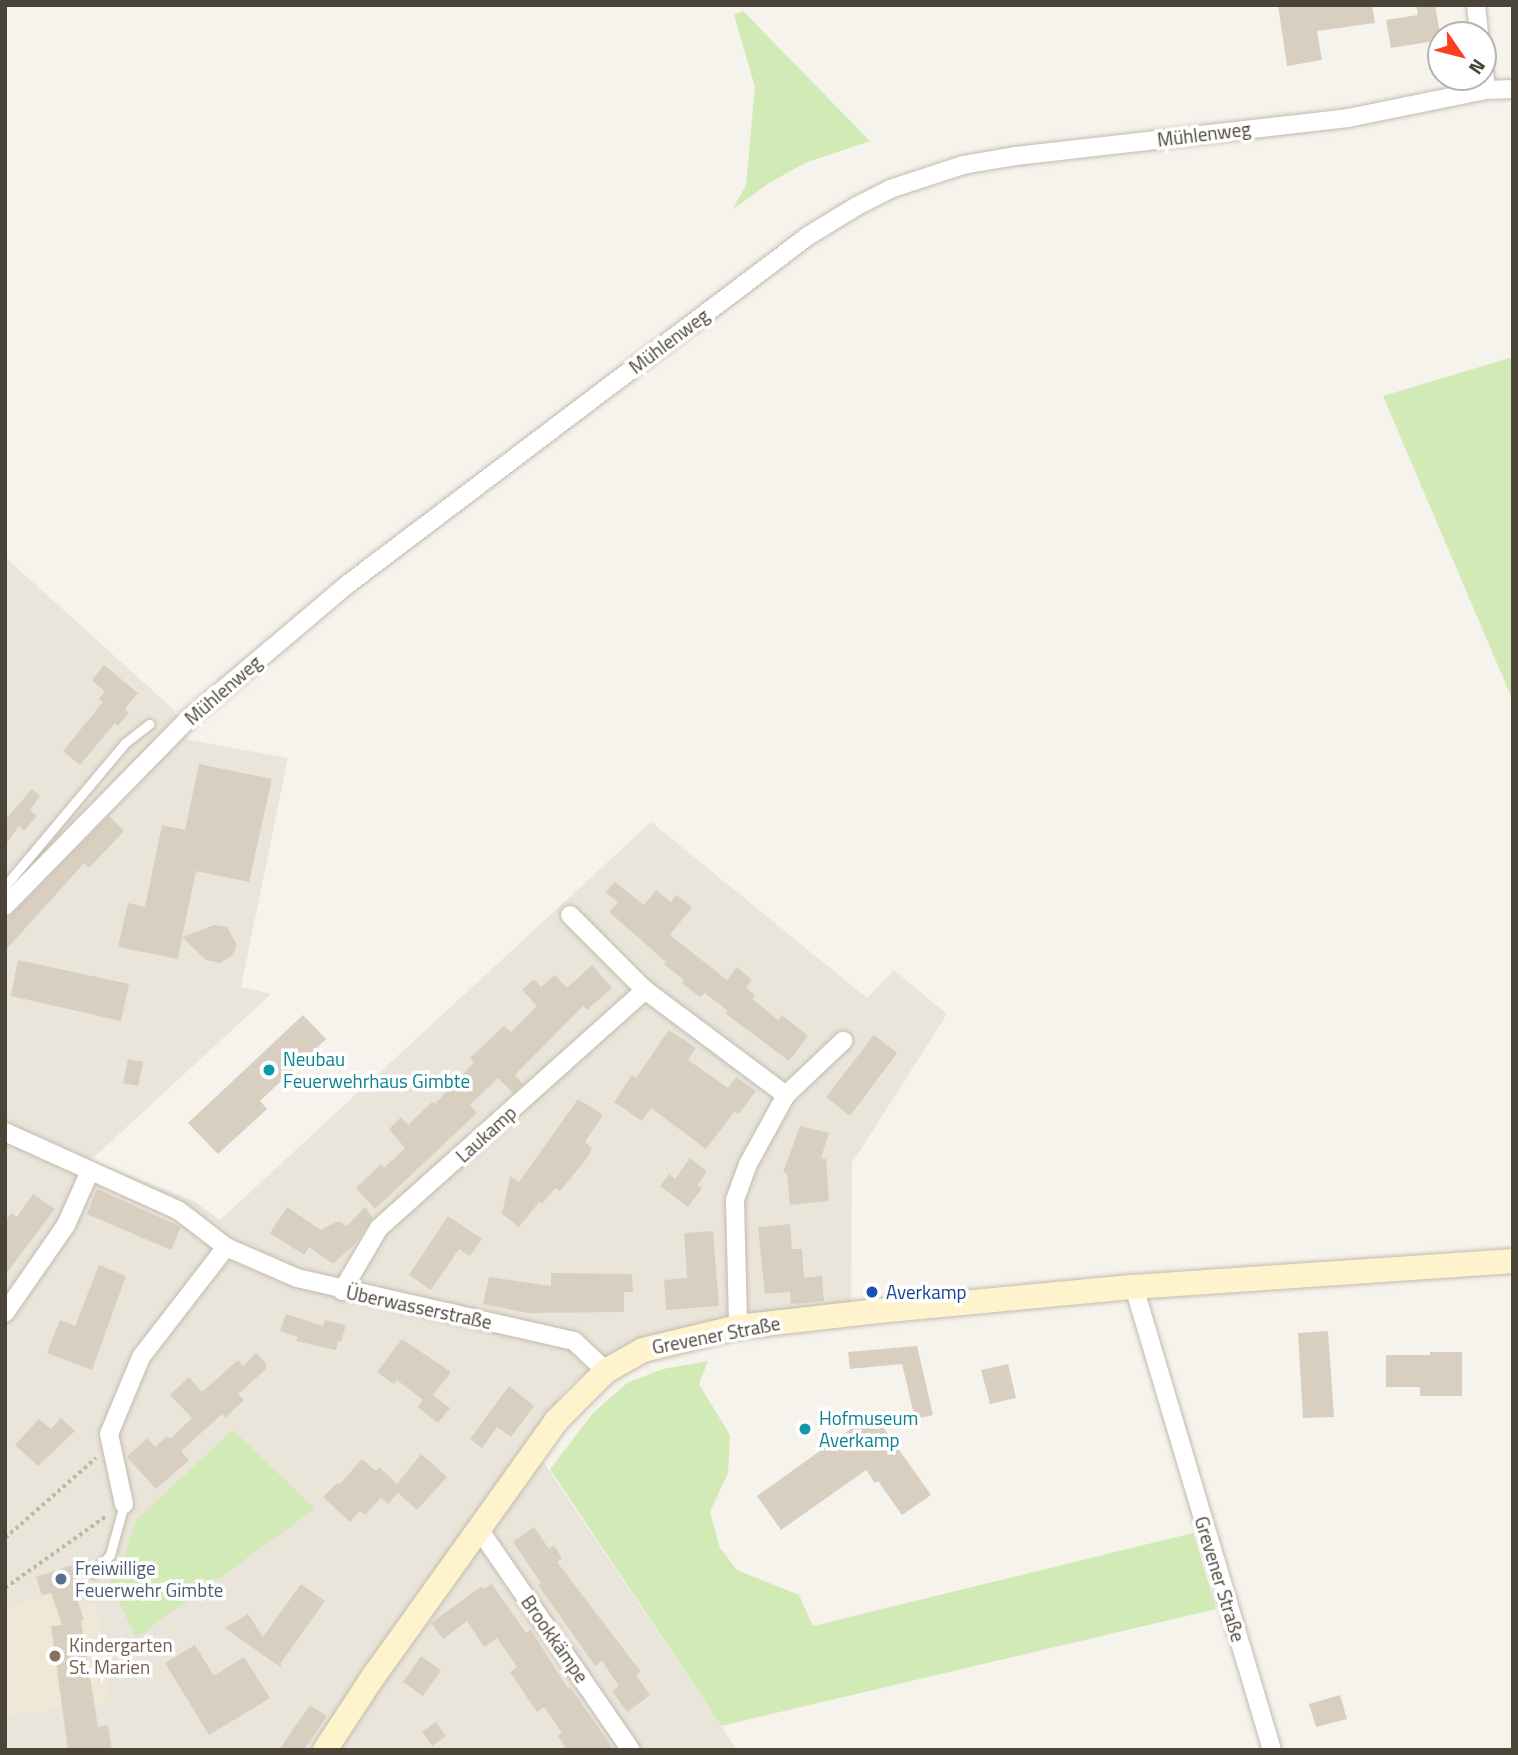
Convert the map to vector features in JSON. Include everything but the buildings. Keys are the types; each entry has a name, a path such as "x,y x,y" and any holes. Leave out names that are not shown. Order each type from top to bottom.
{"street":[{"name":"Mühlenweg","path":"5,906 187,720 348,584 808,236 857,206 890,189 963,165 1030,154 1348,118 1481,91"},
{"path":"570,915 645,989 786,1094"},
{"name":"Laukamp","path":"342,1291 379,1228 645,989"},
{"path":"738,1328 734,1200 748,1164 786,1094 843,1041"},
{"name":"Überwasserstraße","path":"5,1132 178,1210 226,1247 297,1278 342,1291 575,1341 606,1371"},
{"path":"5,1313 66,1225 90,1171"},
{"path":"124,1504 110,1434 141,1357 226,1247"},
{"name":"Grevener Straße","path":"325,1750 556,1421 606,1371 643,1349 738,1328 1134,1287 1513,1261"},
{"name":"Grevener Straße","path":"1134,1287 1272,1750"},
{"name":"Brookkämpe","path":"479,1529 631,1750"}],"lane":[{"path":"5,886 125,743 149,724"},
{"path":"93,1573 110,1555 124,1504"}],"path":[{"path":"5,1538 92,1462 111,1441"},
{"path":"5,1588 124,1504"}],"shaded area":[{"path":"5,557 173,709 189,740 288,758 241,987 271,994 91,1160 194,1201 220,1220 651,822 867,998 894,970 947,1014 852,1163 851,1302 727,1318 630,1342 569,1385 528,1439 737,1750 5,1750"},
{"name":"Kindergarten St. Marien","path":"73,1586 79,1606 96,1602 111,1702 5,1715 5,1610"}],"green space":[{"path":"743,11 870,141 805,163 769,183 732,210 746,185 755,87 734,15"},
{"path":"1513,357 1513,701 1383,396"},
{"path":"708,1361 699,1384 730,1435 728,1473 710,1512 720,1548 737,1570 799,1595 813,1626 1193,1533 1216,1609 721,1726 550,1469 593,1413 627,1383 663,1369"},
{"path":"233,1430 315,1509 136,1638 108,1578 126,1553 136,1520"}],"place":[{"name":"Neubau Feuerwehrhaus Gimbte","path":"269,1070"},
{"name":"Averkamp","path":"872,1292"},
{"name":"Hofmuseum Averkamp","path":"805,1429"},
{"name":"Freiwillige Feuerwehr Gimbte","path":"61,1579"},
{"name":"Kindergarten St. Marien","path":"55,1656"}]}
